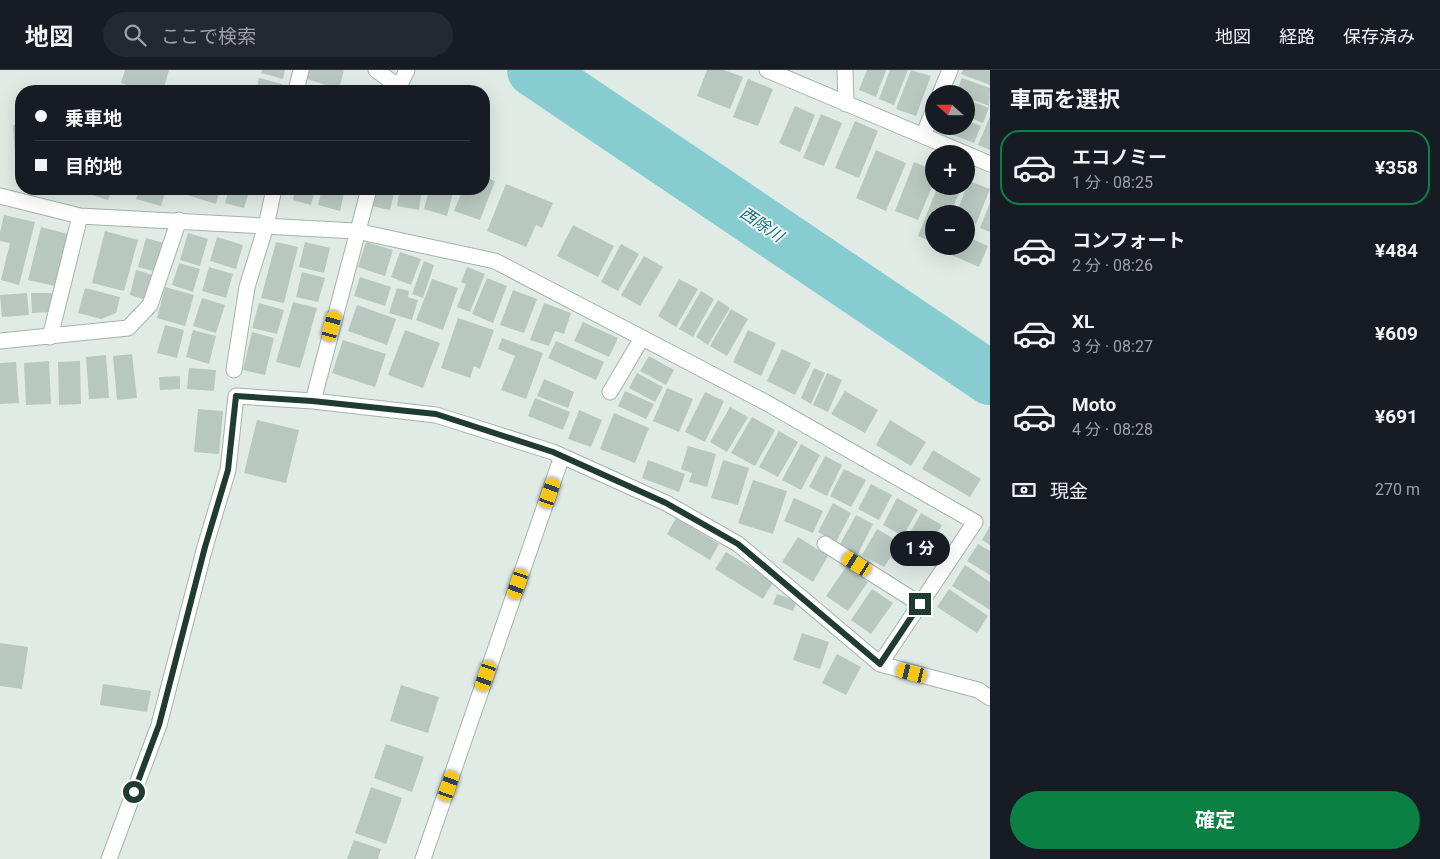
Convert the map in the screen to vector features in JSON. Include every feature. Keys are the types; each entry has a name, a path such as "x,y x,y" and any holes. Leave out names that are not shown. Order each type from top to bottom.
{"street":[{"path":"297,85 301,70"},
{"path":"376,70 402,81"},
{"path":"767,70 990,164"},
{"path":"845,70 846,104"},
{"path":"944,85 950,70"},
{"path":"923,136 925,131"},
{"path":"234,370 247,288 266,226 273,195"},
{"path":"312,401 367,195"},
{"path":"0,196 80,216 356,231 495,261 766,402 975,522 880,664"},
{"path":"50,337 80,216"},
{"path":"0,341 128,328 150,305 178,220"},
{"path":"610,392 642,338"},
{"path":"109,859 159,725 205,547 228,470 236,396 312,401 436,414 562,456 666,503 738,544 880,664 986,691"},
{"path":"423,859 562,456"},
{"path":"825,544 920,604"}],"building":[{"path":"125,70 169,70 165,85 127,85 121,83"},
{"path":"262,70 285,70 283,79 261,73"},
{"path":"309,70 344,70 340,85 326,85 307,79"},
{"path":"707,70 724,70 743,77 730,109 697,96"},
{"path":"867,70 886,70 876,97 859,90"},
{"path":"890,70 908,70 894,105 879,99"},
{"path":"911,70 931,76 928,85 925,85 925,92 916,116 896,109"},
{"path":"963,70 990,70 990,85 961,74"},
{"path":"259,78 282,84 282,85 257,85"},
{"path":"962,78 990,88 989,106 975,101 975,85 959,85"},
{"path":"748,79 773,89 758,126 733,117"},
{"path":"975,103 989,108 983,123 975,120"},
{"path":"795,106 815,115 800,152 779,143"},
{"path":"821,114 842,123 824,166 803,158"},
{"path":"990,116 990,150 978,145"},
{"path":"855,121 878,131 859,178 835,168"},
{"path":"975,124 981,126 974,143 953,135 975,135"},
{"path":"13,125 15,125 15,156"},
{"path":"876,150 906,163 886,211 856,198"},
{"path":"914,162 925,166 925,195 929,195 918,220 895,211"},
{"path":"490,179 495,181 490,194"},
{"path":"975,183 990,189 976,224 975,205 960,205 963,195 975,195"},
{"path":"506,184 553,203 542,228 536,225 526,247 487,231"},
{"path":"92,195 110,195 108,200"},
{"path":"137,195 164,195 161,206 136,199"},
{"path":"187,195 218,195 216,204"},
{"path":"227,195 248,195 244,208 225,203"},
{"path":"294,195 314,195 311,205 293,200"},
{"path":"320,195 344,195 340,211 318,205"},
{"path":"375,195 394,195 390,210 372,206"},
{"path":"399,195 421,195 419,210 397,206"},
{"path":"428,195 452,195 447,216 424,209"},
{"path":"461,195 490,195 480,220 454,211"},
{"path":"934,195 958,195 954,205 930,205"},
{"path":"990,202 990,232 980,228"},
{"path":"4,215 35,222 19,285 1,280 10,243 0,241"},
{"path":"925,218 925,239 918,236"},
{"path":"573,225 614,246 598,277 557,256"},
{"path":"41,227 68,234 55,286 28,280"},
{"path":"105,231 138,240 124,291 92,283"},
{"path":"188,233 208,239 200,266 180,260"},
{"path":"217,237 243,245 236,269 210,261"},
{"path":"146,238 164,243 156,272 138,267"},
{"path":"975,240 988,246 979,267 951,255 975,255"},
{"path":"276,242 298,247 284,303 261,298"},
{"path":"305,242 330,248 324,273 299,267"},
{"path":"366,242 393,250 385,276 358,267"},
{"path":"621,244 639,254 618,291 601,282"},
{"path":"400,252 421,259 411,285 391,277"},
{"path":"644,256 663,267 640,306 621,295"},
{"path":"424,261 434,265 423,298 412,294"},
{"path":"179,263 200,269 193,292 172,285"},
{"path":"209,267 233,274 226,298 202,291"},
{"path":"467,267 485,274 470,312 457,307 466,284 461,282"},
{"path":"136,270 153,275 146,300 130,295"},
{"path":"302,272 325,278 318,302 296,297"},
{"path":"360,277 391,287 385,306 354,296"},
{"path":"487,278 507,286 493,323 472,314"},
{"path":"432,279 458,288 443,330 416,320"},
{"path":"679,279 698,289 676,327 658,316"},
{"path":"165,287 194,295 185,326 157,318"},
{"path":"85,288 120,297 116,313 101,319 78,313"},
{"path":"397,288 409,291 408,297 418,300 412,320 389,313"},
{"path":"513,290 537,299 524,333 500,325"},
{"path":"701,291 714,299 693,337 679,329"},
{"path":"27,293 29,315 2,317 0,295"},
{"path":"31,293 52,293 52,312 32,313"},
{"path":"202,298 225,305 216,333 193,326"},
{"path":"718,300 730,308 708,345 696,337"},
{"path":"293,302 317,308 300,368 276,362"},
{"path":"259,303 284,310 277,334 252,328"},
{"path":"544,303 571,313 564,334 555,331 549,346 530,340"},
{"path":"357,305 396,319 387,345 348,331"},
{"path":"731,309 748,319 727,356 710,346"},
{"path":"458,318 494,330 480,369 474,366 470,378 441,368"},
{"path":"583,322 618,338 609,357 574,341"},
{"path":"165,325 184,330 177,358 157,353"},
{"path":"193,330 216,336 209,364 186,357"},
{"path":"405,330 440,343 423,388 388,375"},
{"path":"748,330 776,343 761,376 733,362"},
{"path":"252,332 274,338 265,375 243,370"},
{"path":"502,338 543,353 526,399 501,390 515,356 498,349"},
{"path":"343,340 386,354 375,387 332,373"},
{"path":"556,341 604,362 596,380 548,358"},
{"path":"782,349 811,363 795,395 767,381"},
{"path":"132,354 137,398 117,400 113,356"},
{"path":"106,355 109,398 89,399 86,357"},
{"path":"649,356 674,370 666,385 640,371"},
{"path":"49,361 51,404 26,405 24,363"},
{"path":"80,361 81,404 59,405 58,362"},
{"path":"16,362 19,403 0,404 0,363"},
{"path":"189,368 216,370 214,391 187,389"},
{"path":"814,368 825,373 811,404 801,398"},
{"path":"637,373 663,387 655,402 629,388"},
{"path":"827,373 842,380 828,412 813,405"},
{"path":"180,376 180,389 160,390 159,377"},
{"path":"544,379 574,392 568,408 537,396"},
{"path":"667,388 693,399 679,432 653,421"},
{"path":"625,391 654,404 646,419 618,406"},
{"path":"845,391 878,410 865,433 831,414"},
{"path":"705,392 724,401 705,442 685,432"},
{"path":"535,398 570,412 563,430 528,416"},
{"path":"730,407 748,417 727,452 710,442"},
{"path":"198,409 223,411 219,454 194,452"},
{"path":"579,410 602,420 591,447 568,439"},
{"path":"614,413 649,428 635,463 600,449"},
{"path":"752,417 775,430 755,466 731,453"},
{"path":"257,420 299,430 286,483 244,473"},
{"path":"890,420 926,442 911,466 876,445"},
{"path":"779,431 798,442 778,477 759,467"},
{"path":"801,444 820,455 801,490 782,480"},
{"path":"688,446 716,454 707,487 689,482 692,473 681,469"},
{"path":"933,450 981,479 970,497 922,469"},
{"path":"825,456 842,465 827,496 809,487"},
{"path":"648,460 685,474 679,492 642,478"},
{"path":"723,460 749,468 738,505 711,498"},
{"path":"844,469 866,480 851,507 830,496"},
{"path":"753,480 787,491 773,534 738,523"},
{"path":"871,484 892,495 879,520 858,509"},
{"path":"794,498 823,511 813,533 784,521"},
{"path":"897,498 918,510 903,536 883,525"},
{"path":"833,503 851,513 836,542 818,532"},
{"path":"921,513 942,525 928,550 907,538"},
{"path":"856,515 873,524 857,556 839,546"},
{"path":"676,518 719,544 710,560 667,534"},
{"path":"990,526 990,545 982,540"},
{"path":"877,529 913,550 903,566 890,558 884,567 862,555"},
{"path":"798,537 828,556 813,582 782,562"},
{"path":"978,544 990,551 990,575 967,561"},
{"path":"726,552 774,581 763,599 715,569"},
{"path":"965,565 990,582 990,610 952,586"},
{"path":"846,567 868,582 848,611 826,596"},
{"path":"872,589 893,603 871,634 851,620"},
{"path":"949,589 988,616 977,633 937,607"},
{"path":"777,594 797,601 793,611 773,604"},
{"path":"802,633 829,642 820,669 793,660"},
{"path":"0,643 28,647 22,689 0,686"},
{"path":"837,654 861,667 846,695 822,683"},
{"path":"103,684 151,691 147,712 100,705"},
{"path":"401,685 439,697 428,733 390,721"},
{"path":"386,744 424,757 412,792 374,778"},
{"path":"371,787 402,798 386,844 355,833"},
{"path":"354,840 381,849 378,859 347,859"}],"waterway":[{"name":"西除川","path":"534,70 990,378"}],"route":[{"path":"134,792 159,725 205,547 228,470 236,396 312,401 436,414 553,452 666,503 738,544 880,664 920,604"}]}
